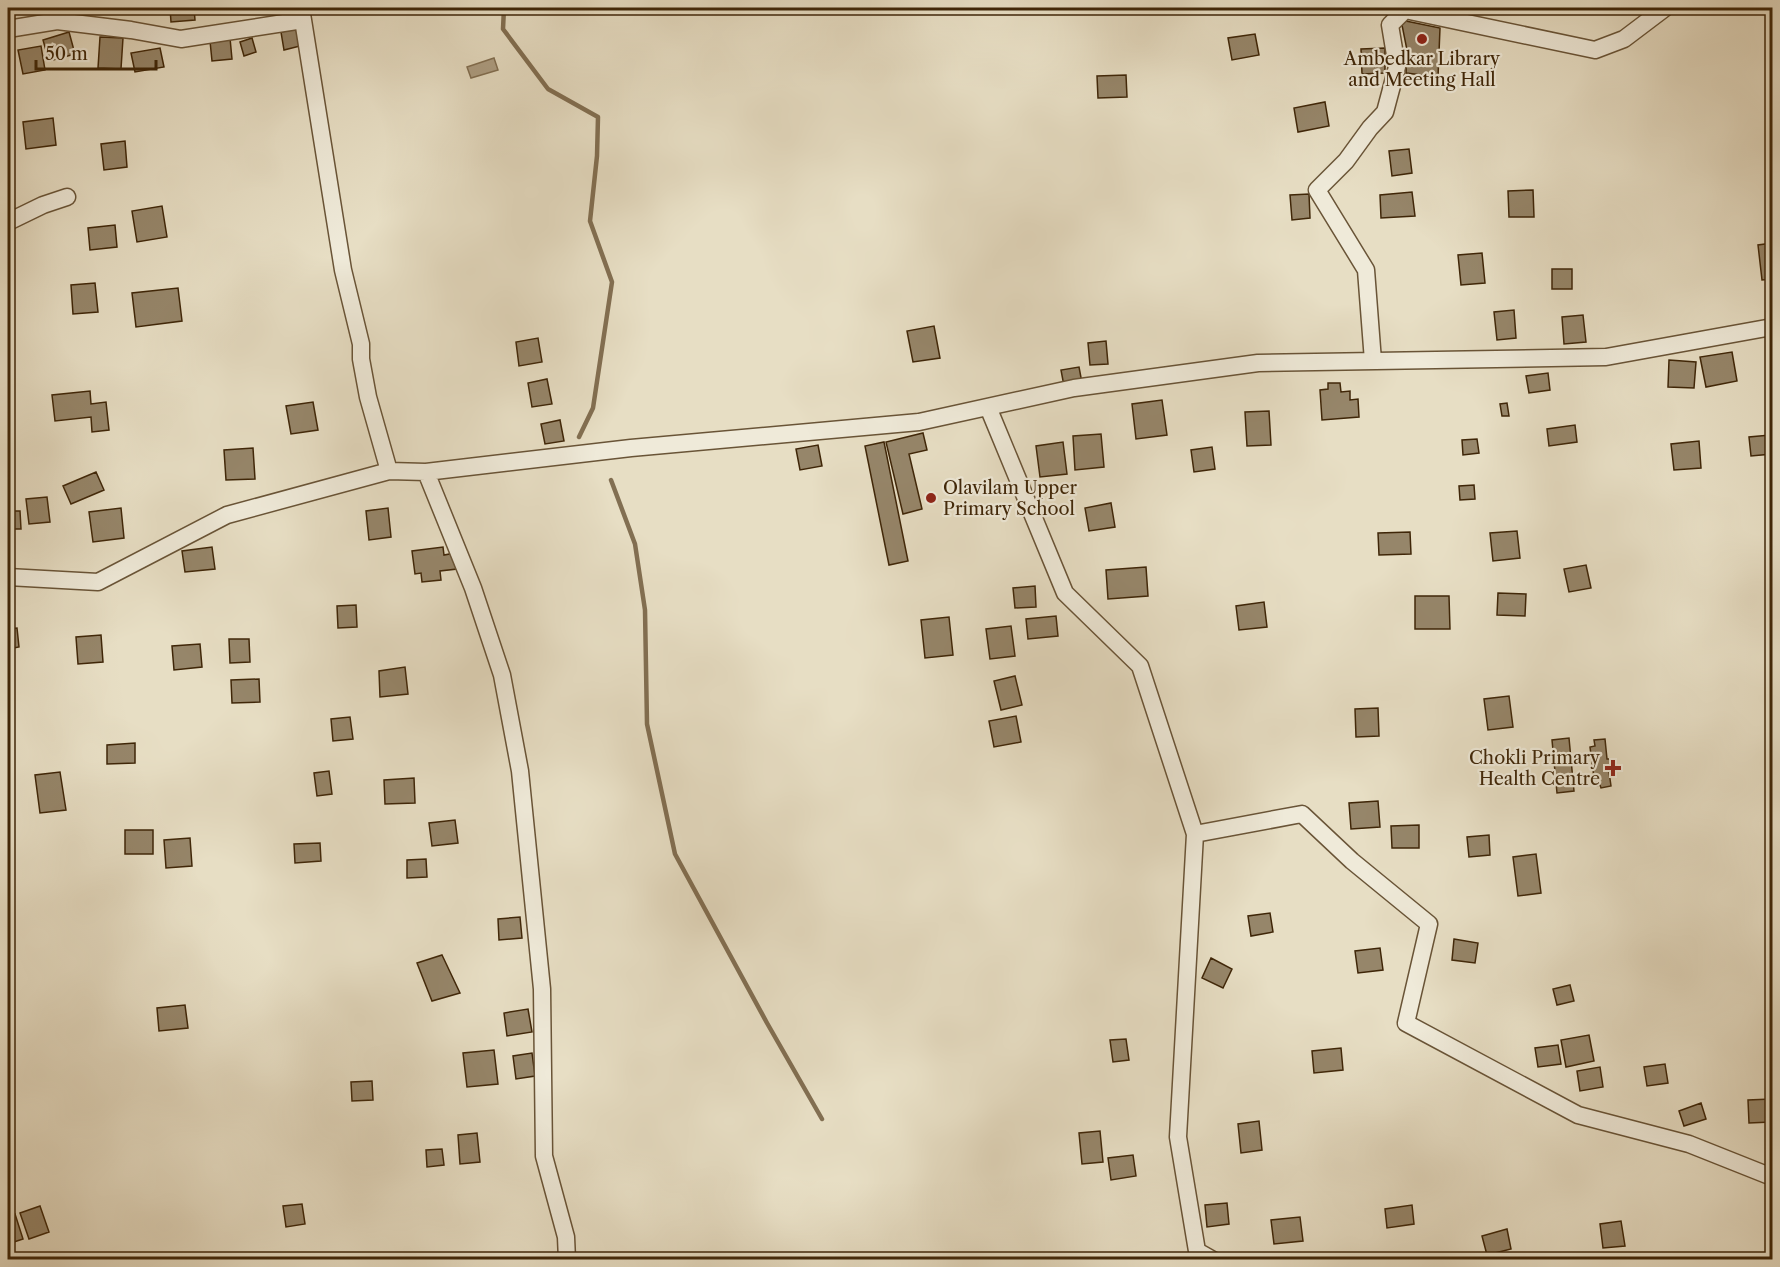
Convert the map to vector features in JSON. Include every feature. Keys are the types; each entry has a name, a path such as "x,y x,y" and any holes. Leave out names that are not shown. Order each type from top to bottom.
{"street":[{"path":"1373,361 1366,270 1317,190 1346,162 1370,128 1385,112 1396,67 1390,25 1406,9 1595,50 1624,39 1665,8"},
{"path":"8,29 57,21 181,39 302,14 343,270 361,344 361,359 368,397 389,471"},
{"path":"8,222 43,205 67,197"},
{"path":"8,577 98,582 227,515 389,471 426,472 631,448 920,422 1074,388 1258,363 1606,357 1773,327"},
{"path":"988,407 1065,593 1140,666 1195,834 1178,1137 1197,1251 1213,1260"},
{"path":"426,472 473,588 502,675 520,771 542,989 544,1156 566,1236 567,1260"},
{"path":"1195,834 1302,814 1352,861 1429,924 1406,1023 1578,1115 1689,1144 1773,1177"}],"shaded area":[{"path":"494,58 498,70 471,78 467,67"}],"building":[{"path":"170,8 194,8 195,20 171,22"},
{"path":"206,8 229,8 208,14"},
{"name":"Ambedkar Library and Meeting Hall","path":"1401,20 1440,28 1438,77 1406,73 1407,50"},
{"path":"296,29 300,46 284,50 281,32"},
{"path":"69,32 75,54 49,61 43,40"},
{"path":"1255,34 1259,55 1232,60 1228,38"},
{"path":"100,37 123,38 121,69 98,68"},
{"path":"230,38 232,59 212,61 210,41"},
{"path":"252,38 256,52 244,56 240,42"},
{"path":"8,46 10,46 13,81 8,81"},
{"path":"41,46 45,70 23,74 18,50"},
{"path":"160,48 164,67 135,72 131,53"},
{"path":"1385,48 1385,73 1362,74 1361,49"},
{"path":"1126,75 1127,97 1098,98 1097,76"},
{"path":"1325,102 1329,126 1298,132 1294,108"},
{"path":"53,118 56,145 26,149 23,122"},
{"path":"10,132 13,155 8,156 8,133"},
{"path":"125,141 127,167 104,170 101,144"},
{"path":"1409,149 1412,173 1392,176 1389,151"},
{"path":"1533,190 1534,217 1509,217 1508,191"},
{"path":"1412,192 1415,216 1381,218 1380,195"},
{"path":"1309,194 1310,218 1292,220 1290,195"},
{"path":"162,206 167,237 137,242 132,211"},
{"path":"115,225 117,247 90,250 88,228"},
{"path":"1772,243 1772,279 1762,280 1758,245"},
{"path":"1482,253 1485,283 1461,285 1458,255"},
{"path":"1552,269 1572,269 1572,289 1552,289"},
{"path":"95,283 98,312 73,314 71,285"},
{"path":"178,288 182,321 136,327 132,293"},
{"path":"1514,310 1516,338 1497,340 1494,312"},
{"path":"1583,315 1586,342 1564,344 1562,317"},
{"path":"934,326 940,358 913,362 907,331"},
{"path":"538,338 542,362 519,366 516,342"},
{"path":"1106,341 1108,364 1090,365 1088,343"},
{"path":"1732,352 1737,381 1706,387 1700,357"},
{"path":"1669,360 1696,362 1694,388 1668,387"},
{"path":"1079,367 1082,383 1064,386 1061,370"},
{"path":"1548,373 1550,390 1529,393 1526,376"},
{"path":"547,379 552,404 532,407 528,383"},
{"path":"1328,383 1340,383 1341,392 1350,391 1350,400 1358,399 1359,417 1322,420 1320,390 1328,389"},
{"path":"90,391 91,404 106,402 109,430 92,432 91,417 55,421 52,395"},
{"path":"1162,400 1167,435 1136,439 1132,404"},
{"path":"313,402 318,430 291,434 286,406"},
{"path":"1507,403 1509,416 1502,416 1500,404"},
{"path":"1269,411 1271,445 1247,446 1245,412"},
{"path":"560,420 564,441 545,444 541,424"},
{"path":"1575,425 1577,442 1549,446 1547,429"},
{"path":"923,433 927,450 909,454 922,509 903,514 886,442"},
{"path":"1101,434 1104,467 1075,470 1073,436"},
{"path":"1770,435 1772,454 1751,456 1749,437"},
{"path":"1477,439 1479,453 1463,455 1462,440"},
{"path":"1699,441 1701,468 1674,470 1671,444"},
{"path":"884,442 908,561 889,565 865,446"},
{"path":"1063,442 1067,474 1040,477 1036,446"},
{"path":"818,445 822,466 800,470 796,449"},
{"path":"1212,447 1215,469 1194,472 1191,450"},
{"path":"253,448 255,479 226,480 224,450"},
{"path":"96,472 104,490 71,504 63,486"},
{"path":"1474,485 1475,499 1460,500 1459,486"},
{"path":"47,497 50,522 29,524 26,499"},
{"path":"1111,503 1115,527 1089,531 1085,508"},
{"path":"121,508 124,538 93,542 89,512"},
{"path":"388,508 391,537 369,540 366,511"},
{"path":"8,511 20,511 21,529 8,529"},
{"path":"1517,531 1520,558 1493,561 1490,533"},
{"path":"1410,532 1411,554 1379,555 1378,533"},
{"path":"212,547 215,569 185,572 182,551"},
{"path":"443,547 444,555 455,553 457,569 440,571 441,580 422,582 421,573 415,574 412,551"},
{"path":"1586,565 1591,588 1569,592 1564,569"},
{"path":"1146,567 1148,596 1108,599 1106,570"},
{"path":"1035,586 1036,607 1015,608 1013,588"},
{"path":"1498,593 1526,594 1525,616 1497,615"},
{"path":"1415,596 1449,596 1450,629 1415,629"},
{"path":"1264,602 1267,627 1239,630 1236,606"},
{"path":"356,605 357,627 338,628 337,606"},
{"path":"1056,616 1058,636 1028,639 1026,619"},
{"path":"949,617 953,655 925,658 921,620"},
{"path":"1011,626 1015,656 990,659 986,629"},
{"path":"17,628 19,647 8,649 8,629"},
{"path":"101,635 103,662 78,664 76,637"},
{"path":"229,639 249,639 250,662 230,663"},
{"path":"200,644 202,667 174,670 172,646"},
{"path":"405,667 408,694 380,697 379,671"},
{"path":"1015,676 1022,705 1001,710 994,681"},
{"path":"259,679 260,702 232,703 231,680"},
{"path":"1509,696 1513,727 1488,730 1484,699"},
{"path":"1378,708 1379,736 1356,737 1355,709"},
{"path":"1016,716 1021,742 994,747 989,721"},
{"path":"350,717 353,739 333,741 331,719"},
{"path":"1569,738 1574,791 1557,793 1552,740"},
{"path":"1605,739 1607,759 1613,759 1615,768 1613,768 1614,772 1609,772 1611,786 1601,788 1600,785 1595,786 1590,747 1595,746 1594,740"},
{"path":"135,743 135,763 107,764 107,745"},
{"path":"329,771 332,794 317,796 314,773"},
{"path":"60,772 66,810 40,813 35,775"},
{"path":"414,778 415,803 385,804 384,780"},
{"path":"1378,801 1380,827 1351,829 1349,803"},
{"path":"455,820 458,843 432,846 429,823"},
{"path":"1419,825 1419,848 1392,848 1391,826"},
{"path":"125,830 153,830 153,854 125,854"},
{"path":"1489,835 1490,855 1469,857 1467,837"},
{"path":"190,838 192,866 166,868 164,840"},
{"path":"320,843 321,861 295,863 294,844"},
{"path":"1536,854 1541,893 1518,896 1513,857"},
{"path":"426,859 427,877 407,878 407,860"},
{"path":"1270,913 1273,932 1251,936 1248,916"},
{"path":"520,917 522,938 499,940 498,919"},
{"path":"1454,939 1478,943 1475,963 1452,960"},
{"path":"1380,948 1383,970 1358,973 1355,951"},
{"path":"442,955 460,993 432,1001 417,963"},
{"path":"1211,958 1232,969 1223,988 1202,978"},
{"path":"1570,985 1574,1001 1557,1005 1553,989"},
{"path":"185,1005 188,1028 159,1031 157,1008"},
{"path":"528,1009 532,1032 507,1036 504,1013"},
{"path":"1589,1035 1594,1061 1566,1067 1561,1040"},
{"path":"1126,1039 1129,1060 1113,1062 1110,1040"},
{"path":"1558,1045 1561,1064 1538,1067 1535,1048"},
{"path":"1341,1048 1343,1070 1314,1073 1312,1051"},
{"path":"494,1050 498,1084 467,1087 463,1053"},
{"path":"532,1053 535,1076 516,1079 513,1056"},
{"path":"1665,1064 1668,1083 1647,1086 1644,1067"},
{"path":"1600,1067 1603,1087 1580,1091 1577,1071"},
{"path":"372,1081 373,1100 352,1101 351,1082"},
{"path":"1771,1099 1771,1122 1749,1123 1748,1100"},
{"path":"1701,1103 1706,1119 1684,1126 1679,1111"},
{"path":"1259,1121 1262,1150 1241,1153 1238,1124"},
{"path":"1100,1131 1103,1162 1082,1164 1079,1133"},
{"path":"477,1133 480,1162 460,1164 458,1135"},
{"path":"442,1149 444,1165 427,1167 426,1150"},
{"path":"1133,1155 1136,1176 1111,1180 1108,1158"},
{"path":"1227,1203 1229,1224 1207,1227 1205,1205"},
{"path":"302,1204 305,1224 286,1227 283,1206"},
{"path":"1412,1205 1414,1224 1387,1228 1385,1209"},
{"path":"40,1206 49,1232 29,1239 20,1213"},
{"path":"15,1214 23,1239 8,1244 8,1216"},
{"path":"1300,1217 1303,1241 1274,1244 1271,1220"},
{"path":"1621,1221 1625,1246 1603,1248 1600,1224"},
{"path":"1507,1229 1511,1249 1487,1255 1482,1236"}],"waterway":[{"path":"504,8 503,29 548,89 598,117 597,156 590,221 612,282 593,408 579,437"},
{"path":"611,480 635,544 645,610 647,724 675,854 822,1119"}],"place":[{"name":"Ambedkar Library and Meeting Hall","path":"1422,39"},
{"name":"Olavilam Upper Primary School","path":"931,498"},
{"name":"Chokli Primary Health Centre","path":"1613,768"}]}
